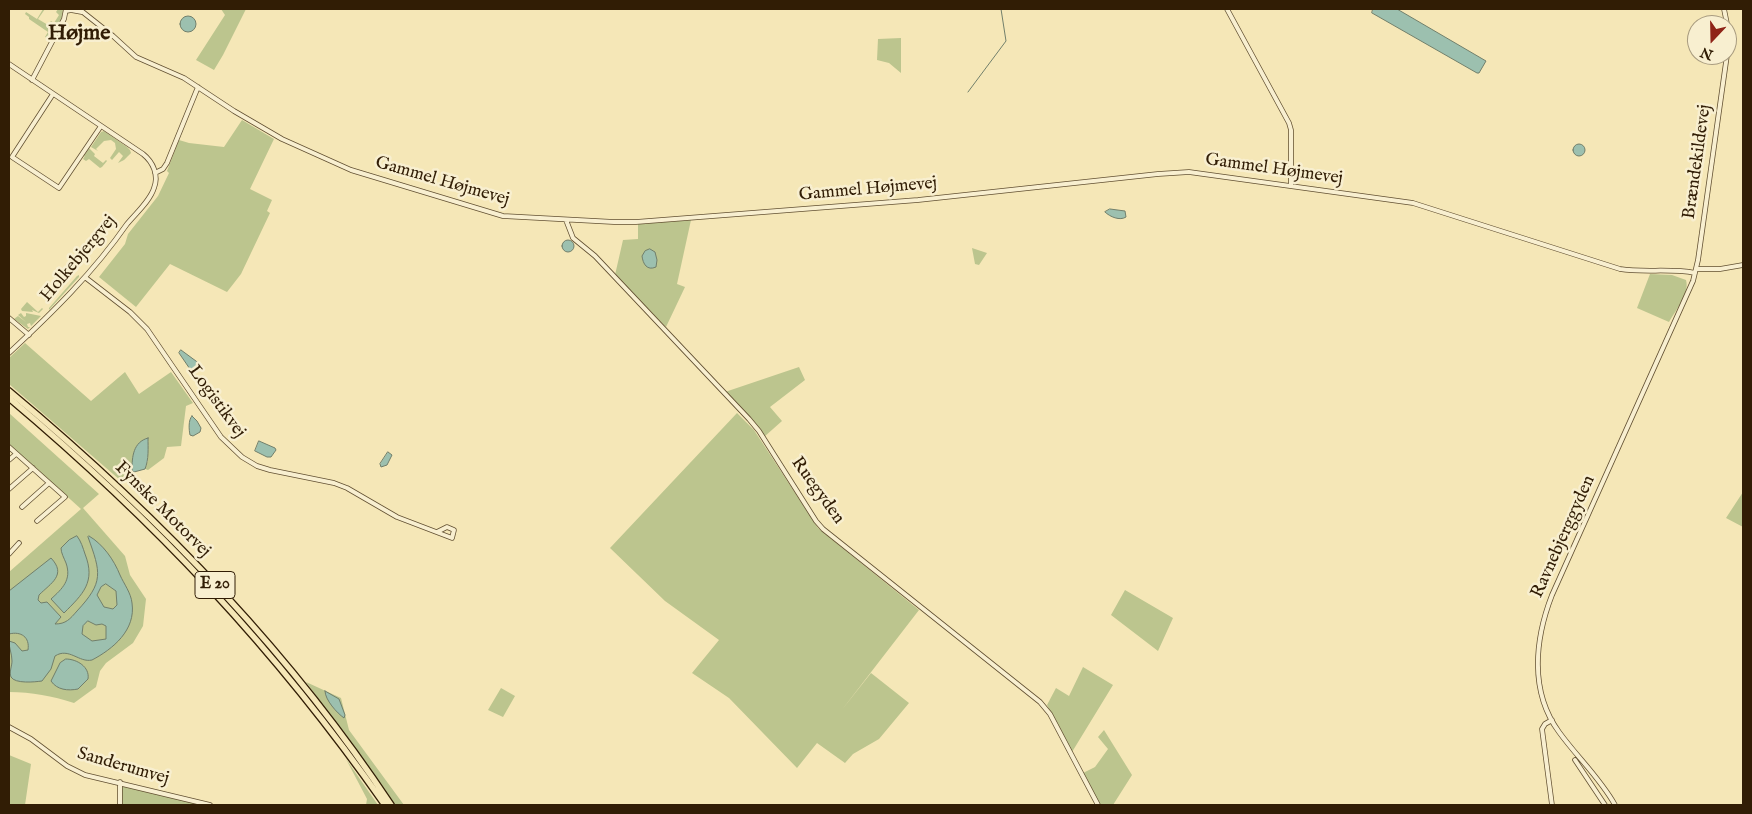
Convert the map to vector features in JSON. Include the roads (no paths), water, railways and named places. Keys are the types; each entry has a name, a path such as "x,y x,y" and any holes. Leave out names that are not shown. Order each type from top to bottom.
{"highway":[{"name":"Fynske Motorvej","path":"9,391 89,460 144,511 242,614 335,727 391,805"},
{"name":"Fynske Motorvej","path":"9,398 109,485 196,572 285,673 385,805"}],"street":[{"path":"1227,9 1286,117 1291,130 1291,186"},
{"path":"32,80 64,19 66,10"},
{"name":"Gammel Højmevej","path":"66,10 80,10 136,57 176,74 282,139 350,170 491,214 503,216 636,222 933,198 1181,172 1215,175 1412,203 1620,268 1638,271 1696,271 1743,265"},
{"path":"9,64 146,156 152,164 155,173"},
{"name":"Brændekildevej","path":"1696,271 1725,65"},
{"name":"Holkebjergvej","path":"9,353 86,278 152,193 155,184 155,173 167,163 198,87"},
{"path":"53,94 12,157 59,188 101,126"},
{"name":"Ruegyden","path":"566,220 573,238 595,256 759,431 816,521 1046,708 1098,805"},
{"name":"Ravnebjerggyden","path":"1615,805 1552,720 1543,700 1538,668 1539,644 1543,620 1556,586 1689,291 1696,271"},
{"name":"Logistikvej","path":"86,278 130,312 147,329 221,437 237,453 257,466 334,483 347,488 397,516 436,532"},
{"path":"9,318 29,335"},
{"path":"9,447 65,497 38,521"},
{"path":"9,460 16,454"},
{"path":"9,489 33,468"},
{"path":"22,507 49,483"},
{"path":"9,554 19,543"},
{"path":"1552,720 1544,724 1542,729 1552,805"},
{"name":"Sanderumvej","path":"9,727 31,739 75,771 210,805"},
{"path":"1575,760 1605,805"},
{"path":"120,782 120,805"}],"waterway":[{"path":"968,92 1006,41 1001,9"}],"district":[{"name":"Højme","path":"79,34"}]}
